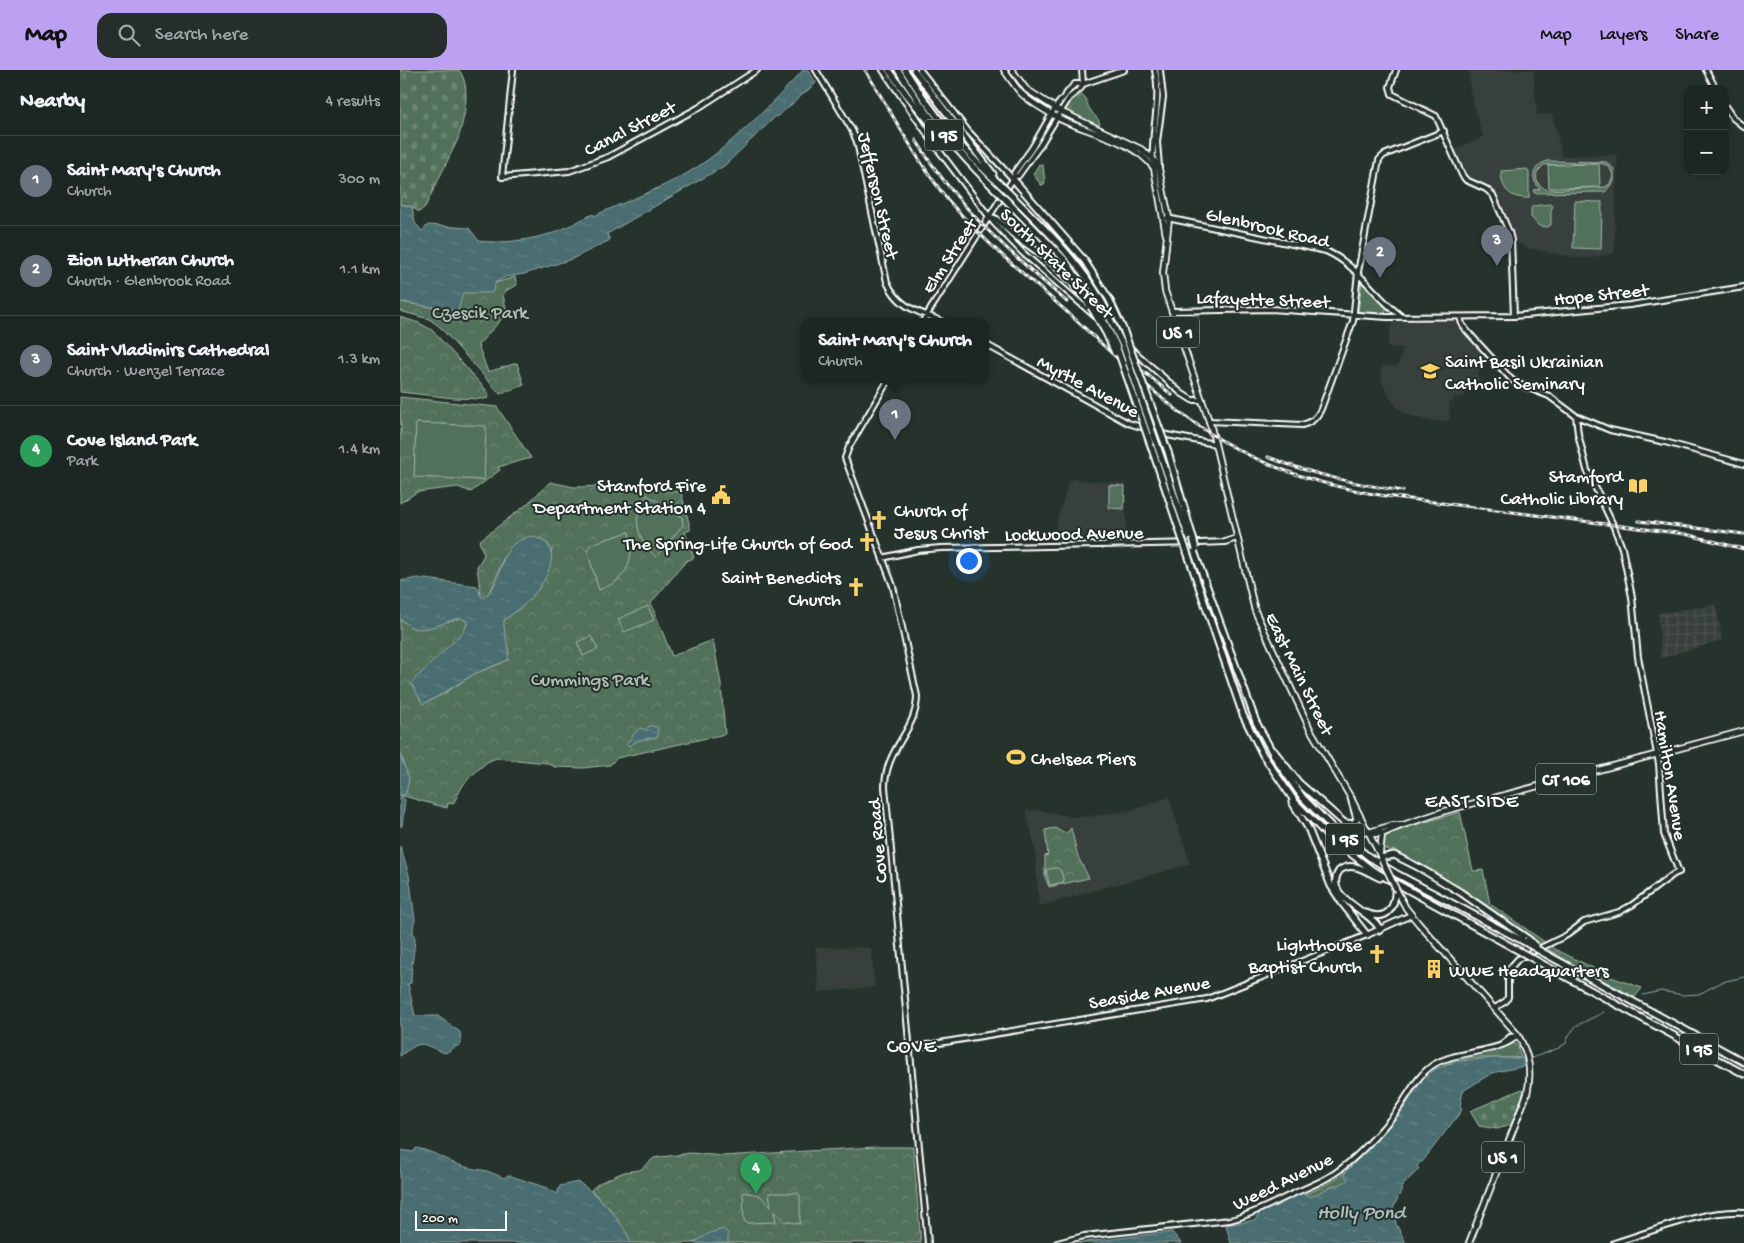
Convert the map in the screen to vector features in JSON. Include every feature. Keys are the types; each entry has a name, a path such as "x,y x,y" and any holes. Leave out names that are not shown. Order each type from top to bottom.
{"highway":[{"path":"890,70 918,110 941,136 957,150"},
{"name":"I 95","path":"898,70 921,106 957,150 1057,250 1078,276 1123,346 1170,482 1177,492 1206,584 1247,701 1260,732 1296,789 1322,818 1351,844 1392,872 1525,940 1544,953 1744,1062"},
{"name":"I 95","path":"905,70 953,136 1064,249 1085,276 1106,333 1135,399 1243,715 1260,750 1282,784 1310,819 1344,850 1382,876 1744,1074"},
{"path":"914,70 1002,186"},
{"path":"1014,177 1084,260 1109,299 1123,329 1168,452 1177,483 1177,492"},
{"path":"990,217 996,218 1013,234 1059,268 1097,305"},
{"path":"1260,732 1294,778 1354,830 1369,832"},
{"path":"1282,784 1308,828 1331,886 1367,935"},
{"path":"1331,811 1348,824 1353,824 1357,817 1351,798"},
{"path":"1381,858 1394,855 1418,866 1460,892 1525,940"},
{"path":"1380,930 1376,923 1340,894 1335,884 1337,874 1346,866 1359,868 1437,906"},
{"path":"1355,907 1373,915 1386,914 1394,904 1396,889"}],"main road":[{"path":"1004,70 1021,93 1052,114 1140,153 1157,168"},
{"name":"US 1","path":"1012,70 1026,89 1060,111"},
{"name":"East Main Street","path":"1060,111 1141,149 1153,158 1157,168 1166,218 1167,236 1163,278 1209,422 1252,603 1258,620 1310,729 1351,798 1411,915 1518,1035 1528,1056 1530,1067 1529,1086 1523,1106 1469,1243"},
{"name":"CT 106","path":"1369,832 1394,827 1444,811 1744,731"},
{"name":"CT 106","path":"1369,832 1382,834 1394,827"},
{"path":"1381,858 1382,834"},
{"name":"Seaside Avenue","path":"1367,935 1411,915"}],"street":[{"name":"Canal Street","path":"513,70 502,176 569,171 608,157 698,108 757,70"},
{"name":"Jefferson Street","path":"816,70 852,130 857,142 886,282 899,300 912,310 926,316"},
{"name":"South State Street","path":"883,70 937,148 990,217 1015,245 1184,396 1195,401 1202,400"},
{"path":"920,70 961,122 1014,177"},
{"path":"1014,177 1018,176 1039,147 1069,98 1083,84 1082,70"},
{"path":"1014,177 1014,173 1032,148 1055,108 1075,84 1083,84 1124,70"},
{"path":"1153,158 1158,98 1155,70"},
{"path":"1157,168 1157,145 1163,97 1160,70"},
{"path":"1396,70 1390,87 1392,94 1433,114 1444,131 1462,175 1466,180 1486,189 1493,195 1512,246 1514,316"},
{"path":"1706,70 1714,85"},
{"path":"1729,112 1744,127"},
{"path":"1209,422 1302,425 1315,419 1320,412 1338,365 1354,315 1358,272 1379,160 1384,155 1444,131"},
{"name":"Elm Street","path":"926,316 1014,177"},
{"name":"Glenbrook Road","path":"1166,218 1325,250 1358,272 1392,309 1401,316"},
{"name":"Hope Street","path":"1460,316 1514,316 1644,303 1744,287"},
{"name":"Lafayette Street","path":"1172,311 1271,310 1401,316"},
{"path":"926,316 932,318"},
{"path":"1401,316 1460,316 1462,324 1467,331 1512,380 1549,396 1576,416 1610,430 1665,442 1744,464"},
{"name":"Myrtle Avenue","path":"989,346 1128,423 1167,435 1215,444"},
{"name":"Cove Road","path":"887,383 846,454 846,466 893,586 917,696 915,714 893,753 888,764 885,779 928,1243"},
{"name":"Hamilton Avenue","path":"1495,1008 1506,1001 1508,997 1508,974 1511,966 1518,959 1567,934 1584,922 1619,912 1632,905 1679,872 1664,834 1662,785 1658,754 1638,657 1632,597 1622,548 1587,470 1576,427 1576,416"},
{"name":"Lockwood Avenue","path":"882,558 918,550 941,548 1200,544 1225,542 1237,538"},
{"name":"Seaside Avenue","path":"909,1048 1206,999 1367,935"},
{"name":"Weed Avenue","path":"1057,1243 1084,1236 1230,1220 1253,1213 1321,1181 1342,1168 1368,1144 1392,1117 1420,1078 1432,1066 1449,1058 1508,1043 1518,1035"},
{"path":"1614,1243 1710,1215 1744,1212"}],"shaded area":[{"path":"1469,70 1533,70 1537,115 1552,114 1562,156 1617,155 1614,253 1590,258 1578,258 1527,248 1516,241 1498,198 1492,190 1467,176 1459,166 1453,150 1483,137 1470,91"},
{"name":"Saint Basil Ukrainian Catholic Seminary","path":"1453,321 1458,323 1463,332 1488,360 1478,372 1480,388 1465,390 1466,396 1454,398 1454,401 1449,402 1450,420 1430,421 1406,414 1396,406 1385,389 1382,380 1381,366 1397,366 1404,348 1387,347 1392,322"},
{"path":"1069,479 1126,484 1126,542 1051,543"},
{"path":"1716,605 1722,640 1661,658 1658,613"},
{"path":"1169,797 1190,864 1039,906 1035,847 1026,810 1043,811 1072,817 1087,817 1134,810"},
{"path":"816,947 871,948 875,987 819,992"}],"green space":[{"path":"400,70 459,70 465,85 466,103 458,139 425,207 419,212 412,207 400,204"},
{"path":"1081,94 1085,97 1089,109 1100,124 1097,126 1067,113 1066,109 1071,101"},
{"path":"1547,161 1606,162 1614,169 1614,181 1605,192 1534,193 1534,190 1540,189 1535,181 1534,173 1542,163","holes":["1600,163 1609,166 1613,175 1610,184 1605,187 1548,190 1537,181 1537,172 1544,165"]},
{"path":"1039,164 1043,165 1045,183 1043,185 1033,174"},
{"path":"1599,164 1600,187 1549,188 1548,165"},
{"path":"1527,169 1529,171 1529,198 1512,195 1505,188 1501,178 1501,171"},
{"path":"1575,201 1602,202 1601,249 1573,248"},
{"path":"1550,204 1553,206 1551,210 1551,225 1547,227 1539,226 1531,217 1531,208 1533,206"},
{"name":"Czescik Park","path":"515,277 517,285 507,290 503,295 507,313 478,345 488,372 517,363 524,385 500,394 439,326 429,319 400,311 400,302 457,311 462,293"},
{"path":"1362,282 1386,308 1385,314 1358,312"},
{"name":"Czescik Park","path":"400,317 419,323 432,330 488,392 488,398 454,398 400,392"},
{"path":"400,397 497,407 531,458 498,467 500,470 471,492 458,487 417,492 400,503"},
{"path":"416,423 486,426 484,480 414,477"},
{"name":"Cummings Park","path":"550,482 574,487 615,486 681,492 690,527 690,530 685,532 694,558 686,561 651,603 672,656 713,640 721,684 725,734 617,758 610,765 583,768 555,767 547,763 496,758 487,762 471,776 463,785 453,804 448,803 447,808 400,795 404,762 400,755 400,619 412,628 423,628 461,618 467,621 463,632 412,683 423,704 443,694 474,674 502,663 509,654 503,628 504,620 523,606 540,587 552,550 541,538 504,556 493,586 484,599 481,596 477,567 484,555 479,541 526,505"},
{"path":"1109,485 1125,486 1124,509 1109,508"},
{"path":"647,495 682,517 683,525 656,557 644,543 638,528 637,519 639,511"},
{"path":"629,532 631,552 627,568 617,580 599,590 587,550 591,544"},
{"path":"648,606 654,620 624,632 618,619"},
{"path":"591,636 598,649 583,656 577,642"},
{"path":"1460,812 1473,871 1483,870 1490,904 1555,949 1611,977 1642,988 1635,997 1558,956 1434,871 1391,852 1383,846 1384,838 1392,832"},
{"path":"1055,828 1063,833 1068,832 1071,828 1078,857 1089,878 1049,887 1045,877 1045,856 1048,855 1045,830"},
{"path":"1053,868 1061,871 1064,882 1049,884 1046,870"},
{"path":"1513,1043 1518,1046 1521,1058 1471,1058 1442,1065 1442,1063"},
{"path":"1522,1089 1524,1091 1511,1125 1497,1129 1479,1126 1470,1111"},
{"path":"876,1147 913,1147 921,1243 631,1243 611,1210 591,1190 599,1183 624,1172 640,1170 654,1158 691,1153 722,1156"},
{"path":"1351,1165 1351,1181 1317,1199 1296,1198 1333,1181"},
{"path":"743,1192 759,1195 771,1206 769,1193 798,1193 800,1195 800,1224 785,1221 774,1211 776,1222 747,1223 744,1221"}],"water":[{"path":"803,70 808,70 816,83 776,116 724,166 607,234 610,240 572,259 524,274 506,277 496,282 492,293 463,293 458,311 400,302 400,204 412,207 415,223 422,231 428,225 469,228 479,241 497,242 535,238 553,233 593,214 594,216 653,190 696,168 746,128"},
{"path":"531,536 543,541 550,549 551,558 545,579 538,589 523,606 504,620 508,660 474,674 423,704 411,683 463,632 467,621 461,618 432,627 413,628 400,619 400,581 418,578 477,586 481,596 484,598 494,586 509,549 521,539"},
{"path":"649,726 657,728 657,737 639,740 629,746 626,744 639,728 646,730"},
{"path":"400,755 409,778 406,794 401,795 405,800 402,826 400,826"},
{"path":"400,846 409,875 415,920 411,983 408,984 415,1016 438,1016 460,1032 461,1044 445,1053 421,1044 400,1056"},
{"name":"Holly Pond","path":"1523,1058 1524,1066 1492,1073 1463,1091 1460,1106 1462,1110 1417,1166 1419,1169 1404,1184 1393,1209 1396,1224 1406,1243 1231,1243 1226,1225 1255,1220 1260,1213 1301,1193 1311,1197 1348,1180 1344,1174 1400,1114 1420,1084 1435,1069 1458,1061"},
{"path":"416,1148 469,1168 487,1171 504,1178 508,1175 547,1188 557,1194 560,1186 578,1182 594,1194 616,1217 631,1243 400,1243 400,1150 414,1152"},
{"path":"723,1229 728,1233 728,1243 693,1243 710,1233"},
{"path":"1172,1232 1181,1243 1077,1243"}],"waterway":[{"path":"1643,995 1661,991 1683,995 1699,994 1722,982 1744,977"},
{"path":"1529,1059 1559,1048 1566,1043 1576,1026 1604,1012"}],"railway":[{"path":"865,70 925,169 961,215 1005,258 1163,399 1204,430 1226,443 1284,470 1344,488 1386,496 1685,534 1744,549"},
{"path":"916,140 949,187 967,208 1005,246 1067,302"},
{"path":"1143,371 1172,395"},
{"path":"1268,457 1335,478 1403,491"},
{"path":"1639,521 1744,534"}],"place":[{"name":"Saint Vladimirs Cathedral","path":"1497,266"},
{"name":"Zion Lutheran Church","path":"1380,278"},
{"name":"Saint Basil Ukrainian Catholic Seminary","path":"1430,371"},
{"name":"Saint Mary's Church","path":"895,440"},
{"name":"Stamford Catholic Library","path":"1638,486"},
{"name":"Stamford Fire Department Station 4","path":"721,495"},
{"name":"Church of Jesus Christ","path":"879,520"},
{"name":"The Spring-Life Church of God","path":"867,542"},
{"name":"Saint Benedicts Church","path":"856,587"},
{"name":"Chelsea Piers","path":"1016,757"},
{"name":"Lighthouse Baptist Church","path":"1377,954"},
{"name":"WWE Headquarters","path":"1434,969"},
{"name":"Cove Island Park","path":"756,1194"}],"district":[{"name":"EAST SIDE","path":"1472,800"},
{"name":"COVE","path":"912,1045"}]}
